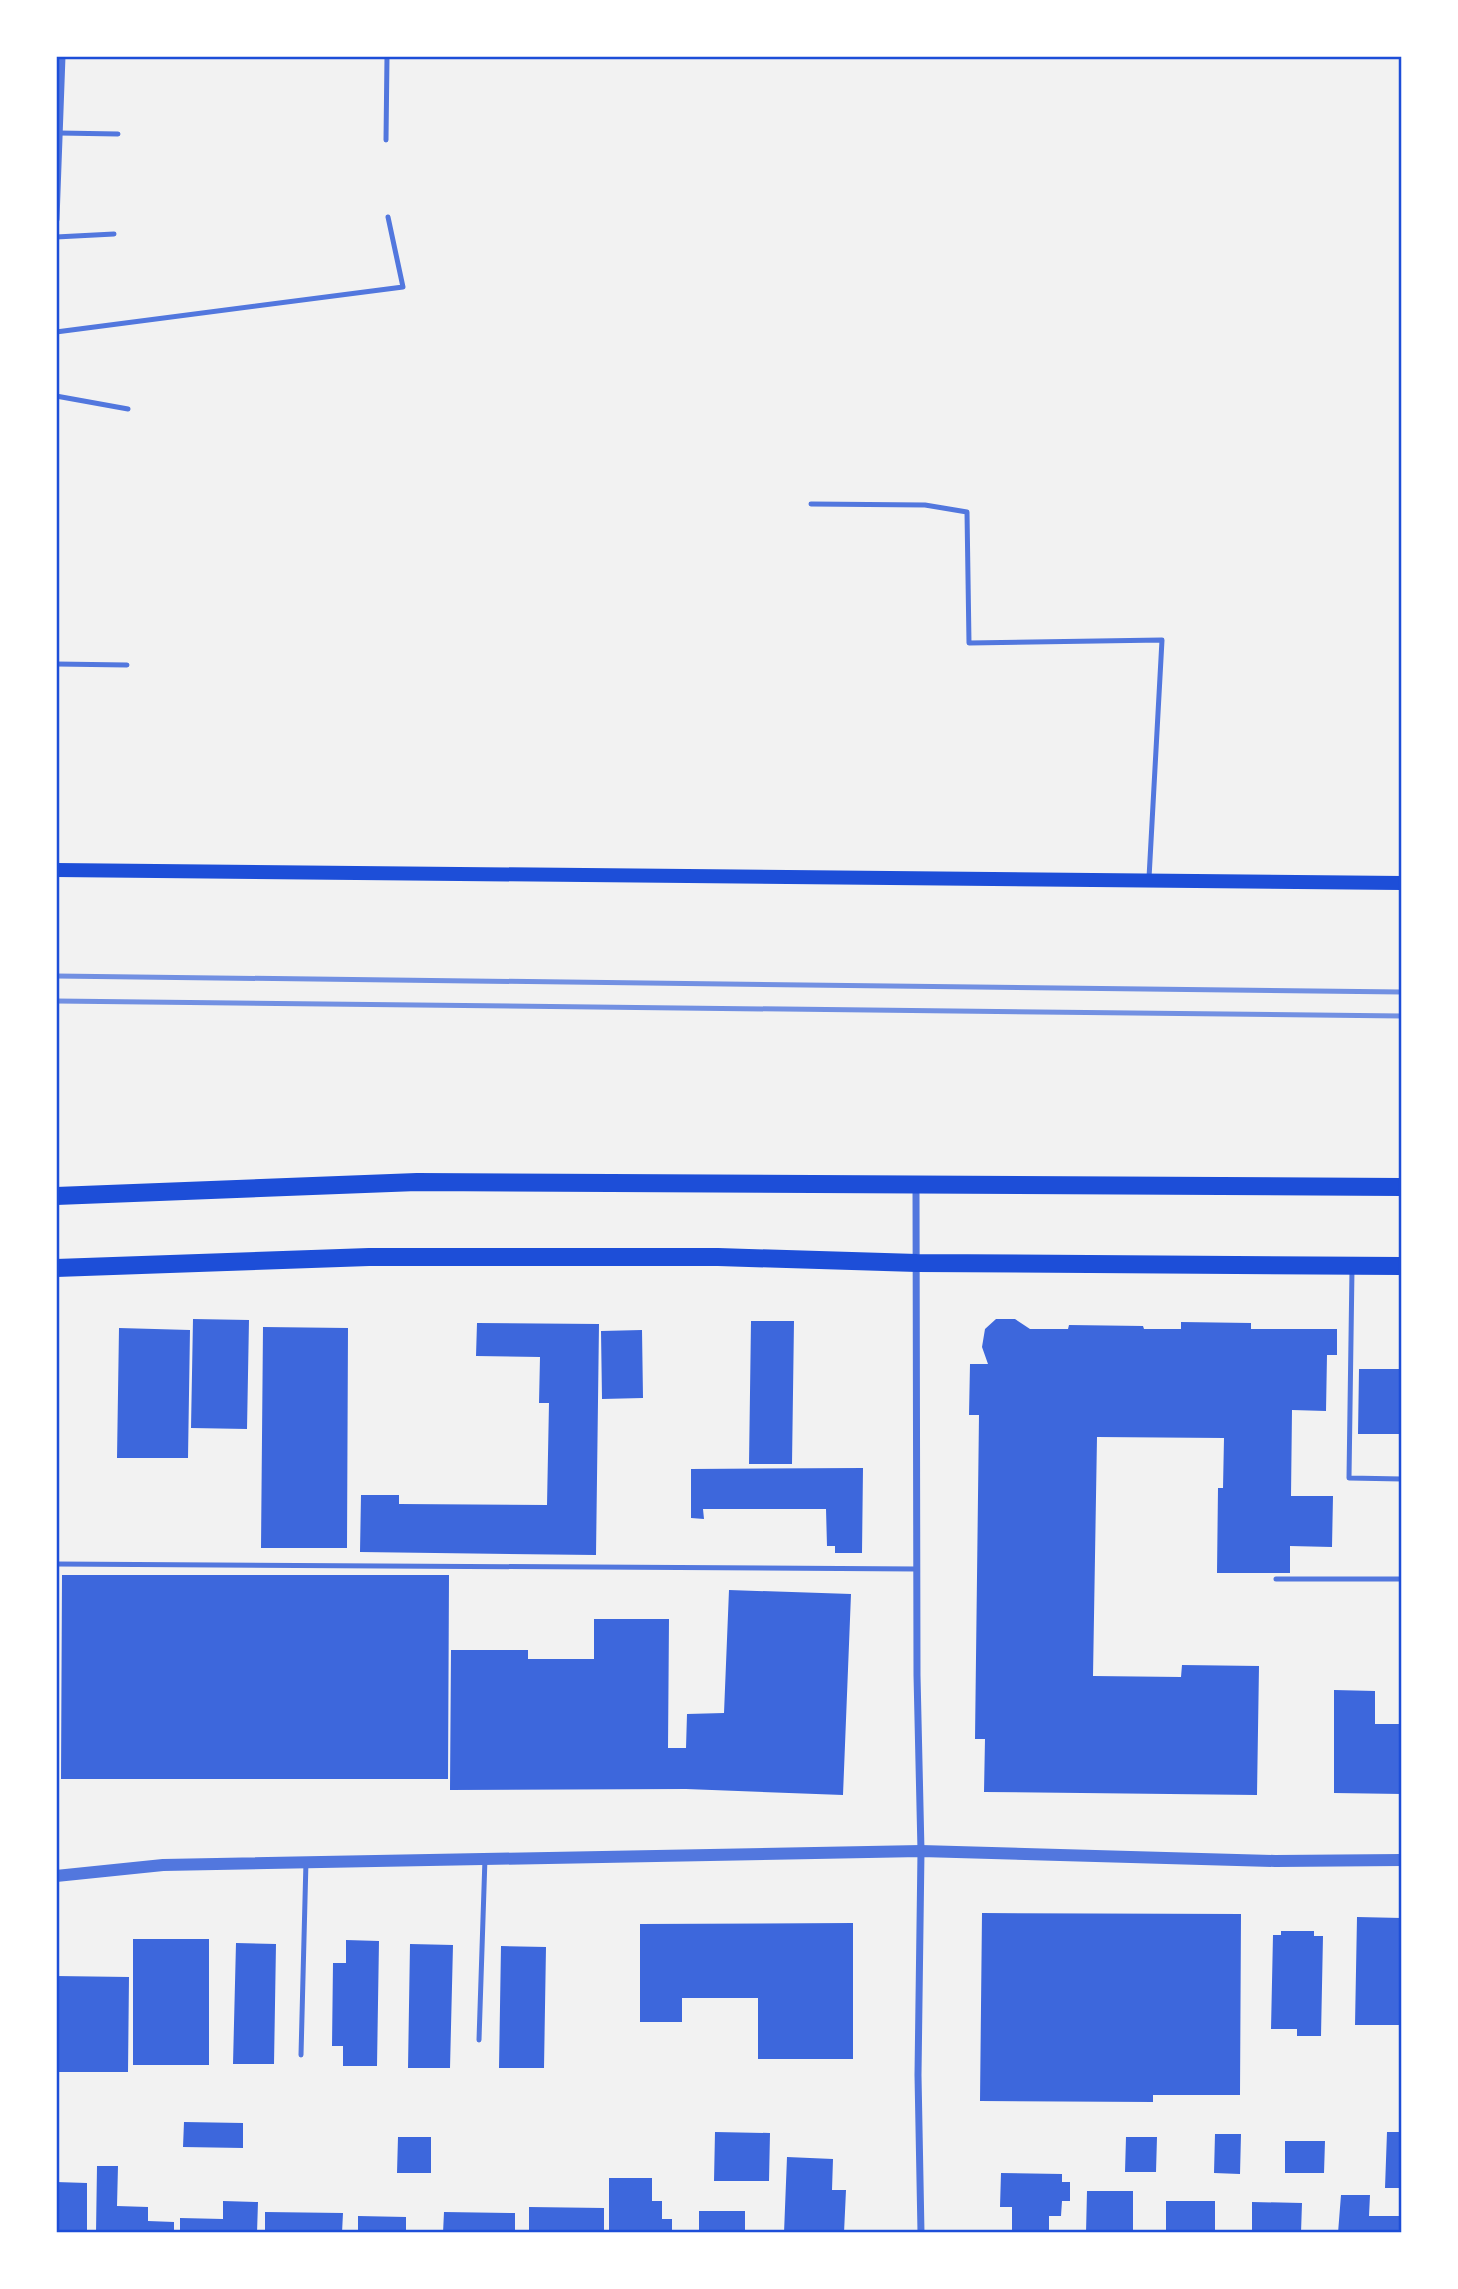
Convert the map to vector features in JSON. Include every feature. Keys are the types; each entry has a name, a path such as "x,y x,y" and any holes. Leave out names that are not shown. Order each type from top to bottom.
{"main road":[{"path":"56,870 1402,883"},
{"path":"56,1196 417,1182 1402,1187"},
{"path":"56,1268 369,1257 718,1257 917,1263 1402,1266"}],"street":[{"path":"56,219 62,56"},
{"path":"916,1185 921,1851 918,2075 921,2233"},
{"path":"56,1876 163,1865 921,1851 1275,1860 1402,1860"}],"lane":[{"path":"386,140 387,56"},
{"path":"59,133 118,134"},
{"path":"56,332 403,287 387,217"},
{"path":"56,237 114,234"},
{"path":"56,396 128,409"},
{"path":"811,504 925,505 967,512 969,643 1162,640 1149,881"},
{"path":"56,664 127,665"},
{"path":"1352,1266 1349,1478 1402,1479"},
{"path":"56,1564 917,1569"},
{"path":"1276,1579 1402,1579"},
{"path":"479,2040 485,1858"},
{"path":"301,2055 306,1861"}],"building":[{"path":"193,1319 249,1320 247,1429 191,1428"},
{"path":"996,1319 1015,1319 1030,1329 1068,1329 1069,1325 1181,1329 1181,1322 1251,1323 1251,1329 1337,1329 1337,1355 1327,1355 1326,1411 1292,1410 1291,1496 1333,1496 1332,1547 1290,1546 1290,1573 1217,1573 1218,1488 1223,1488 1224,1438 1097,1437 1093,1676 1181,1677 1182,1665 1259,1666 1257,1795 984,1792 985,1739 975,1739 979,1415 969,1415 970,1364 988,1364 982,1347 985,1329"},
{"path":"751,1321 794,1321 792,1464 749,1464"},
{"path":"477,1323 599,1324 596,1555 360,1552 361,1495 399,1495 399,1504 547,1505 549,1403 539,1403 540,1357 476,1356"},
{"path":"263,1327 348,1328 347,1548 261,1548"},
{"path":"119,1328 190,1330 188,1458 117,1458"},
{"path":"642,1330 643,1398 602,1399 601,1331"},
{"path":"1359,1369 1402,1369 1402,1434 1358,1434"},
{"path":"863,1468 862,1553 835,1553 835,1546 827,1546 826,1509 703,1509 704,1519 691,1518 691,1469"},
{"path":"62,1575 449,1575 448,1779 61,1779"},
{"path":"729,1590 851,1594 843,1795 686,1789 450,1790 451,1650 528,1650 528,1659 594,1659 594,1619 669,1619 668,1748 686,1748 687,1714 724,1713"},
{"path":"1334,1690 1375,1691 1375,1724 1402,1724 1402,1794 1334,1793"},
{"path":"982,1913 1241,1914 1240,2095 1153,2095 1153,2102 980,2101"},
{"path":"1357,1917 1402,1918 1402,2025 1355,2025"},
{"path":"853,1923 853,2059 758,2059 758,1998 682,1998 682,2022 640,2022 640,1924"},
{"path":"1281,1931 1314,1931 1314,1936 1323,1936 1321,2036 1297,2036 1297,2029 1271,2029 1273,1935 1281,1935"},
{"path":"133,1939 209,1939 209,2065 133,2065"},
{"path":"346,1940 379,1941 377,2066 343,2066 343,2046 332,2046 333,1963 346,1963"},
{"path":"236,1943 276,1944 274,2064 233,2064"},
{"path":"410,1944 453,1945 450,2068 408,2068"},
{"path":"501,1946 546,1947 544,2068 499,2068"},
{"path":"56,1976 129,1977 128,2072 56,2072"},
{"path":"184,2122 243,2123 243,2148 183,2147"},
{"path":"715,2132 770,2133 769,2181 714,2181"},
{"path":"1387,2132 1402,2132 1402,2188 1385,2188"},
{"path":"1215,2134 1241,2134 1240,2174 1214,2173"},
{"path":"398,2137 431,2137 431,2173 397,2173"},
{"path":"1126,2137 1157,2137 1156,2172 1125,2172"},
{"path":"1285,2141 1325,2141 1324,2173 1285,2173"},
{"path":"787,2157 833,2159 832,2190 846,2190 844,2233 784,2233"},
{"path":"97,2166 118,2166 117,2206 148,2207 148,2221 174,2222 174,2233 96,2233"},
{"path":"1001,2173 1062,2174 1062,2182 1070,2182 1070,2201 1062,2201 1061,2216 1049,2216 1049,2233 1012,2233 1012,2207 1000,2207"},
{"path":"609,2178 652,2178 652,2201 662,2201 662,2219 672,2219 672,2233 609,2233"},
{"path":"56,2182 87,2183 87,2233 56,2233"},
{"path":"1087,2191 1133,2191 1133,2233 1086,2233"},
{"path":"1341,2195 1370,2195 1369,2216 1400,2216 1400,2233 1338,2233"},
{"path":"223,2201 258,2202 257,2233 180,2233 180,2218 223,2219"},
{"path":"1166,2201 1215,2201 1215,2233 1166,2233"},
{"path":"1252,2202 1302,2203 1301,2233 1252,2233"},
{"path":"529,2207 604,2208 604,2233 529,2233"},
{"path":"699,2211 745,2211 745,2233 699,2233"},
{"path":"265,2212 343,2213 342,2233 265,2233"},
{"path":"444,2212 515,2213 515,2233 443,2233"},
{"path":"358,2216 406,2217 406,2233 358,2233"}],"railway":[{"path":"56,976 1402,992"},
{"path":"56,1001 1402,1016"}]}
